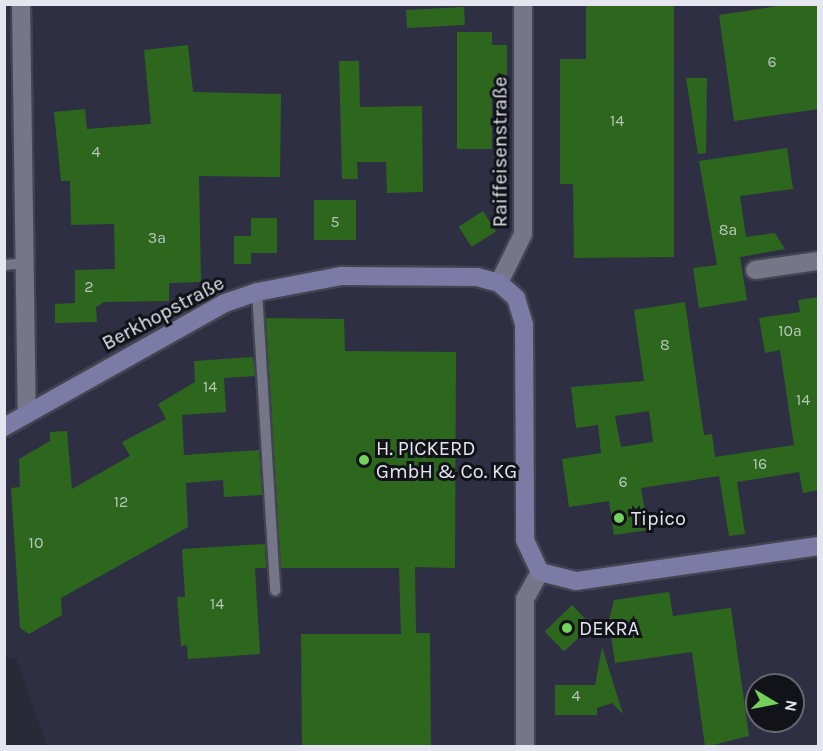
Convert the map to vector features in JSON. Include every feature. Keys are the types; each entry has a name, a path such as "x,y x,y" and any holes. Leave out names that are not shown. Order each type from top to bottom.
{"main road":[{"name":"Berkhopstraße","path":"4,427 225,303 257,292 341,276 477,277 499,283"},
{"path":"499,283 516,298 524,325 525,540 540,572 576,581 819,546"}],"street":[{"path":"21,4 27,414"},
{"name":"Raiffeisenstraße","path":"499,283 523,234 523,4"},
{"path":"755,270 819,261"},
{"path":"525,747 525,599 540,572"}],"lane":[{"path":"4,266 25,263"},
{"path":"257,292 275,590"}],"shaded area":[{"path":"5,5 818,5 818,746 47,746 16,658 5,659"}],"building":[{"path":"586,4 674,4 674,257 574,258 573,184 560,184 560,59 586,59"},
{"path":"791,4 819,4 819,109 734,121 719,15"},
{"path":"464,7 465,25 407,28 406,10"},
{"path":"457,32 492,32 492,45 507,45 507,88 492,88 492,149 457,149"},
{"path":"188,45 193,92 281,94 280,177 199,176 201,282 169,283 169,301 104,302 96,307 97,322 55,323 55,304 75,303 75,270 115,269 114,224 71,225 70,181 61,181 54,112 85,109 87,129 151,124 144,50"},
{"path":"339,61 359,61 360,107 422,106 423,192 387,193 386,162 357,162 358,179 342,179"},
{"path":"686,78 707,78 706,153 698,154"},
{"path":"787,148 793,189 740,196 746,237 775,233 785,249 740,257 747,300 699,308 693,268 717,265 699,161"},
{"path":"314,200 356,200 356,240 314,240"},
{"path":"483,211 496,231 472,247 459,227"},
{"path":"251,218 277,218 277,253 251,253 251,264 234,264 234,236 251,236"},
{"path":"819,297 819,490 803,493 799,472 737,482 745,534 729,536 719,476 641,488 648,530 614,535 609,501 569,507 562,459 601,453 598,425 576,428 571,387 644,381 634,310 685,302 704,435 712,434 715,457 794,445 780,350 765,353 759,318 800,312 798,300","holes":["649,411 653,442 621,447 615,416"]},
{"name":"H. PICKERD GmbH & Co. KG","path":"266,318 344,319 345,351 456,352 455,568 415,567 416,633 430,633 431,747 302,747 301,634 401,634 399,568 281,568"},
{"path":"253,357 255,376 224,378 226,412 182,415 184,455 259,450 262,495 224,497 223,480 186,483 188,527 61,598 62,615 29,634 20,628 11,488 20,487 19,459 50,441 50,432 67,431 72,489 130,456 122,442 166,419 158,404 195,382 194,361"},
{"path":"265,544 266,568 255,568 260,654 188,659 187,645 181,646 177,597 185,597 182,549"},
{"path":"669,592 673,616 731,608 745,708 745,733 749,733 749,736 705,747 692,652 615,663 609,620 614,600"},
{"name":"DEKRA","path":"572,605 591,625 564,652 545,631"},
{"path":"602,647 623,714 612,703 597,708 597,715 555,715 555,685 595,685"}],"place":[{"name":"H. PICKERD GmbH & Co. KG","path":"364,460"},
{"name":"Tipico","path":"619,518"},
{"name":"DEKRA","path":"567,628"}]}
